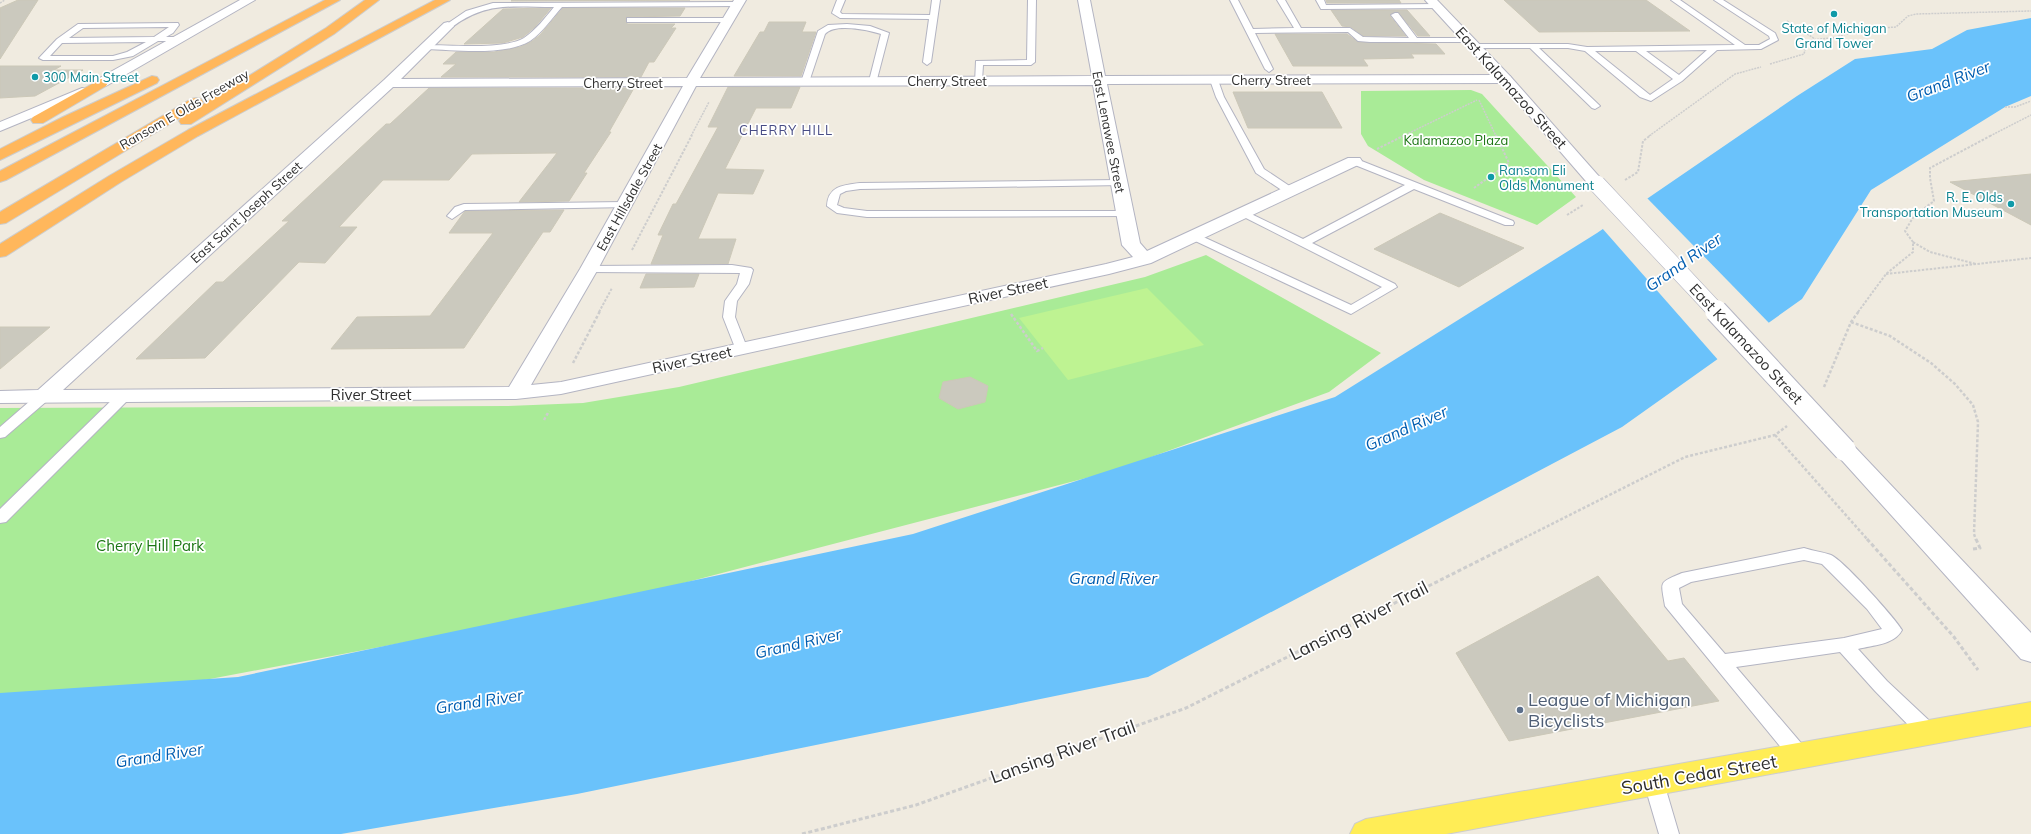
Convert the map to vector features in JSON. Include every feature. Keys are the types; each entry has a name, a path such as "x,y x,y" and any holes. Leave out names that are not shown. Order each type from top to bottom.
{"highway":[{"path":"0,155 68,120 319,0"},
{"name":"Ransom E Olds Freeway","path":"0,177 334,0"},
{"name":"Ransom E Olds Freeway","path":"0,219 370,0"},
{"path":"0,244 148,144 330,31 373,0"},
{"path":"377,36 444,0"},
{"path":"0,252 186,137 248,102 451,0"},
{"path":"0,143 101,83"}],"main road":[{"name":"South Cedar Street","path":"1366,834 1412,830 1654,783 2031,714"}],"street":[{"path":"0,127 58,104 101,83 249,0"},
{"name":"East Lenawee Street","path":"1084,0 1131,245 1145,259"},
{"name":"East Hillsdale Street","path":"516,393 589,269 687,93 691,82 738,2"},
{"name":"East Kalamazoo Street","path":"1434,3 1505,79 1597,184 2031,651"},
{"name":"East Saint Joseph Street","path":"43,396 389,84 448,26"},
{"name":"Cherry Street","path":"389,84 1505,79"},
{"name":"River Street","path":"0,397 516,393 562,388 1109,269 1145,259 1195,237 1354,161"}],"lane":[{"path":"841,0 836,13 840,16 933,17"},
{"path":"927,62 936,0"},
{"path":"978,81 979,63 1031,62 1032,0"},
{"path":"1234,0 1269,70"},
{"path":"1281,0 1299,30"},
{"path":"1320,0 1324,7 1434,3"},
{"path":"1675,0 1743,47"},
{"path":"1475,47 1568,46 1587,49 1714,48 1761,46 1772,42 1775,38 1718,0"},
{"path":"448,26 462,14 493,5 560,5 631,2 738,2"},
{"path":"426,47 502,46 522,43 532,36 560,5"},
{"path":"1394,15 1415,40"},
{"path":"630,20 728,20"},
{"path":"1344,20 1355,36 1361,39 1415,40 1540,54 1574,54 1587,49"},
{"path":"176,25 170,31 155,40 130,54 113,58 43,58 60,41 81,26 176,25"},
{"path":"805,82 821,33 832,27 847,26 881,30 885,33 873,81"},
{"path":"1250,31 1350,30"},
{"path":"60,41 179,40"},
{"path":"1532,46 1595,106"},
{"path":"1637,48 1679,79"},
{"path":"1587,49 1646,97 1655,96 1679,79 1714,48"},
{"path":"1214,80 1220,97 1260,171 1290,192"},
{"path":"1354,161 1509,224"},
{"path":"1119,183 860,186 842,189 835,192 832,198 832,206 841,212 867,214 1125,213"},
{"path":"1303,243 1413,185"},
{"path":"452,216 459,209 464,207 624,206"},
{"path":"1195,237 1351,310 1391,286 1242,214"},
{"path":"589,269 732,268 747,270 743,284 731,301 729,317 742,350"},
{"path":"0,434 43,396"},
{"path":"0,518 124,396"},
{"path":"1720,662 1844,645 1885,636 1893,630 1876,609 1827,560 1804,554 1688,577 1670,585 1674,606 1720,662 1800,756"},
{"path":"1844,645 1881,686 1929,733"},
{"path":"1654,783 1669,834"}],"path":[{"path":"0,3 6,0"},
{"path":"1625,180 1638,172 1643,141 1735,74 1804,54 1805,50 1797,44 1798,41 1832,38 1865,29 1896,27 1908,16 1916,14 2031,11"},
{"path":"544,420 562,388 719,82"},
{"path":"1354,161 1479,100 1481,96"},
{"path":"1454,201 1509,163 1479,100"},
{"path":"2005,107 2015,107 2031,101"},
{"path":"1980,265 1937,255 1913,242 1905,231 1914,216 1934,201 1934,194 1928,178 1930,168 2031,115"},
{"path":"1566,215 1586,203"},
{"path":"1821,394 1851,322 1886,274 1914,252 1913,242"},
{"path":"1886,274 1980,265 2031,258"},
{"path":"1011,314 1037,351 1043,348"},
{"path":"1851,322 1890,336 1913,350 1955,384 1973,405 1978,422 1974,534 1980,548 1940,553"},
{"name":"Lansing River Trail","path":"802,834 916,805 1186,708 1685,457 1775,435 1793,421"},
{"path":"1775,435 1954,637 1978,670"}],"green space":[{"name":"Kalamazoo Plaza","path":"1471,90 1482,94 1576,197 1537,225 1424,180 1368,146 1361,134 1361,91"},
{"name":"Cherry Hill Park","path":"1206,255 1381,353 1329,392 1113,471 592,607 194,682 0,694 0,408 507,406 583,403 679,387 1145,277"},
{"path":"1147,288 1204,345 1068,380 1019,318"}],"water":[{"name":"Grand River","path":"2031,18 2031,96 2005,107 1871,190 1802,299 1622,427 1148,677 577,794 341,834 0,834 0,693 238,677 913,534 1335,397 1597,233 1797,96 1855,59 1932,49 1967,30"}],"pier":[{"path":"1647,198 1770,324 1719,361 1602,228"}],"building":[{"path":"18,0 38,0 0,59 0,8"},
{"path":"512,0 690,0 511,1"},
{"path":"1326,0 1399,0 1401,3 1327,3"},
{"path":"1504,0 1646,0 1690,31 1539,32"},
{"path":"551,8 535,27 523,37 503,43 464,44 503,9"},
{"path":"563,8 685,8 680,16 626,17 627,24 675,24 671,28 676,28 654,62 649,62 641,77 441,77 456,64 443,64 456,52 494,52 520,47 531,42 540,35"},
{"path":"1331,10 1407,10 1430,36 1418,36 1398,12 1390,14 1390,16 1406,36 1363,36 1351,27 1342,26"},
{"path":"769,22 806,22 802,32 816,32 801,76 734,76 760,32 764,32"},
{"path":"1275,34 1347,34 1358,42 1436,44 1445,54 1411,54 1414,58 1363,59 1368,66 1293,66"},
{"name":"300 Main Street","path":"0,66 61,66 54,70 83,70 35,96 0,98"},
{"path":"728,87 800,87 791,108 756,108 725,169 764,170 753,194 718,193 698,239 736,239 728,264 651,264 663,235 658,235 673,204 676,204 718,127 708,127"},
{"path":"429,88 634,88 609,132 611,132 584,173 587,173 569,201 519,202 557,153 472,154 449,180 383,180 339,227 357,227 325,263 299,262 205,358 136,359 216,282 223,282 289,221 282,221 386,124 390,124"},
{"path":"1233,92 1322,92 1342,128 1248,128"},
{"name":"R. E. Olds Transportation Museum","path":"2031,174 2031,225 1950,182"},
{"path":"564,210 550,232 543,232 464,348 331,349 357,317 430,316 493,233 449,233 465,211"},
{"path":"1440,213 1524,248 1459,287 1374,249"},
{"path":"646,274 699,274 694,287 640,288"},
{"path":"0,327 50,327 0,369"},
{"path":"970,377 988,386 985,402 958,409 939,398 943,382"},
{"path":"1598,576 1668,661 1684,658 1719,701 1509,741 1456,653"}],"place":[{"name":"State of Michigan Grand Tower","path":"1834,14"},
{"name":"300 Main Street","path":"35,77"},
{"name":"Ransom Eli Olds Monument","path":"1491,177"},
{"name":"R. E. Olds Transportation Museum","path":"2011,204"},
{"name":"League of Michigan Bicyclists","path":"1520,710"}],"district":[{"name":"CHERRY HILL","path":"786,130"}]}
